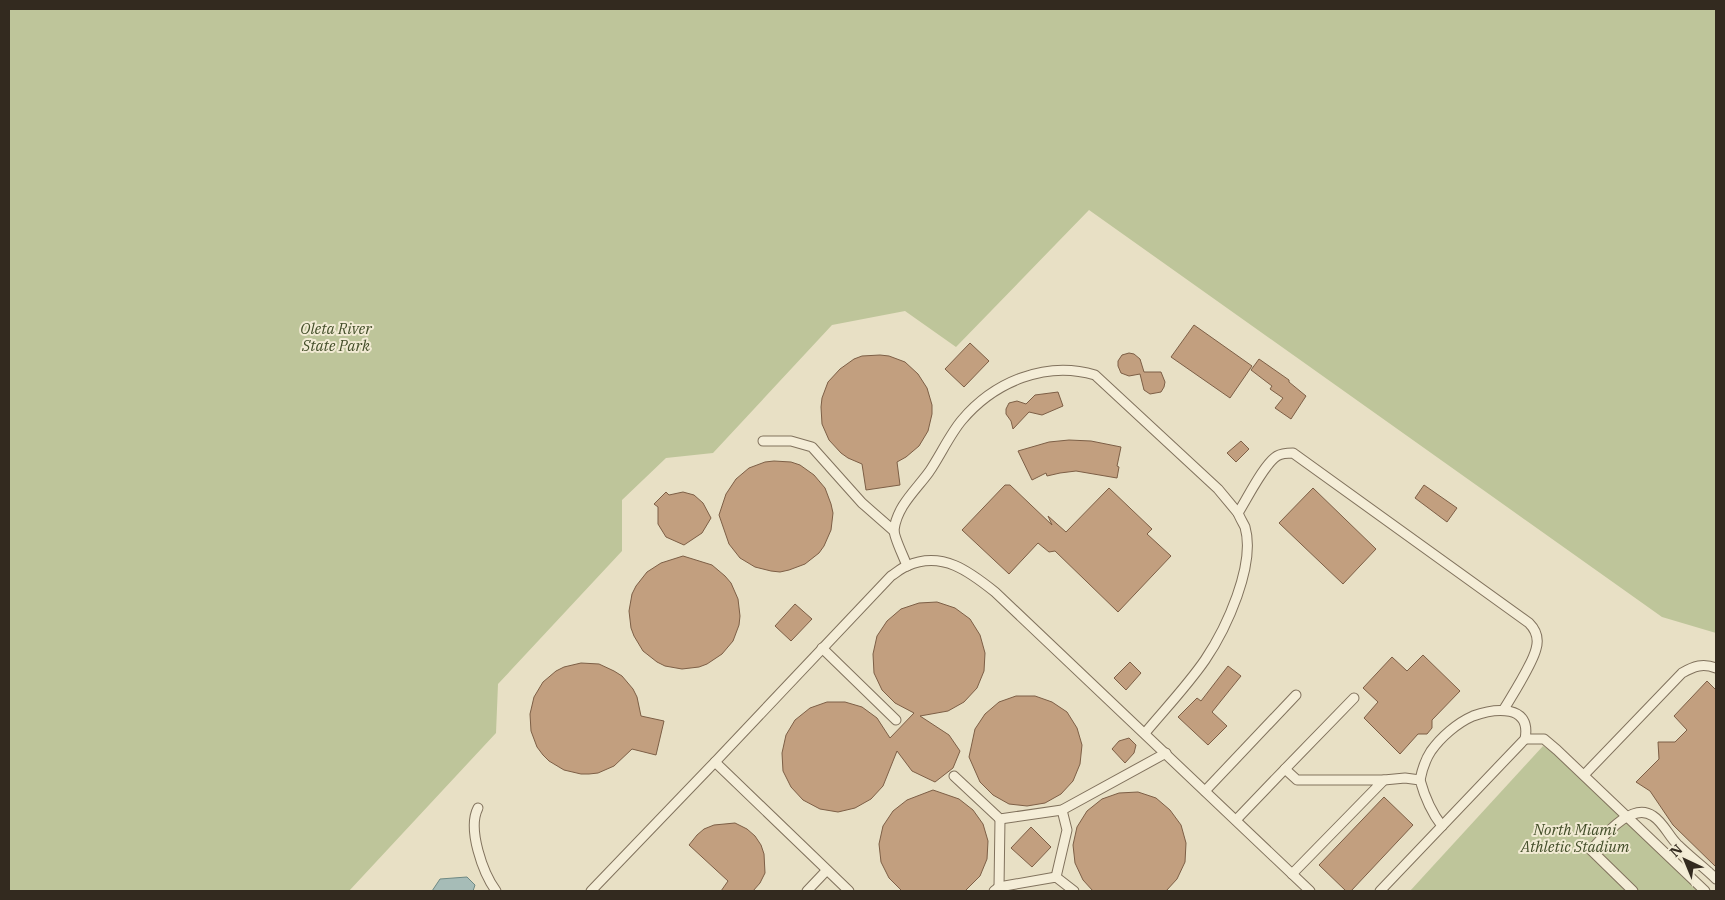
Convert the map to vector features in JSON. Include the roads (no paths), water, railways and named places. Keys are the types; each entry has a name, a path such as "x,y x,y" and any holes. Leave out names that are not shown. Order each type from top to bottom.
{"lane":[{"path":"894,531 902,504 922,481 962,420 982,400 1006,383 1031,375 1063,370 1079,370 1095,375 1218,489 1238,514 1245,528 1246,560 1237,597 1230,615 1206,658 1192,678 1145,733"},
{"path":"763,441 791,441 812,448 862,503 894,531 907,566"},
{"path":"1238,514 1268,463 1284,453 1293,453 1529,622 1535,630 1537,647 1504,709"},
{"path":"591,891 890,576 907,566 930,561 954,564 972,574 995,592 1310,891"},
{"path":"822,648 896,720"},
{"path":"1584,775 1682,673 1694,666 1709,665 1716,668"},
{"path":"1205,791 1296,695"},
{"path":"1236,820 1354,698"},
{"path":"1380,891 1525,739 1527,728 1524,721 1513,711 1504,709 1473,716 1454,728 1431,751 1423,766 1420,780 1432,812 1442,826"},
{"path":"1525,739 1544,739 1705,891"},
{"path":"1000,819 1062,810 1166,753"},
{"path":"715,762 848,891"},
{"path":"1286,769 1297,780 1384,780 1405,778 1420,780"},
{"path":"954,776 1000,819"},
{"path":"1292,874 1384,780"},
{"path":"478,808 474,814 477,844 486,873 496,891"},
{"path":"1056,877 1067,830 1062,810"},
{"path":"1632,891 1591,850 1625,816 1646,812 1652,815 1677,845 1716,878"},
{"path":"1000,819 996,889 1056,877 1074,891"},
{"path":"806,891 826,871"}],"water":[{"path":"467,877 475,885 473,891 432,891 440,879"}],"park label":[{"name":"Oleta River State Park","path":"336,338"},
{"name":"North Miami Athletic Stadium","path":"1575,838"}]}
